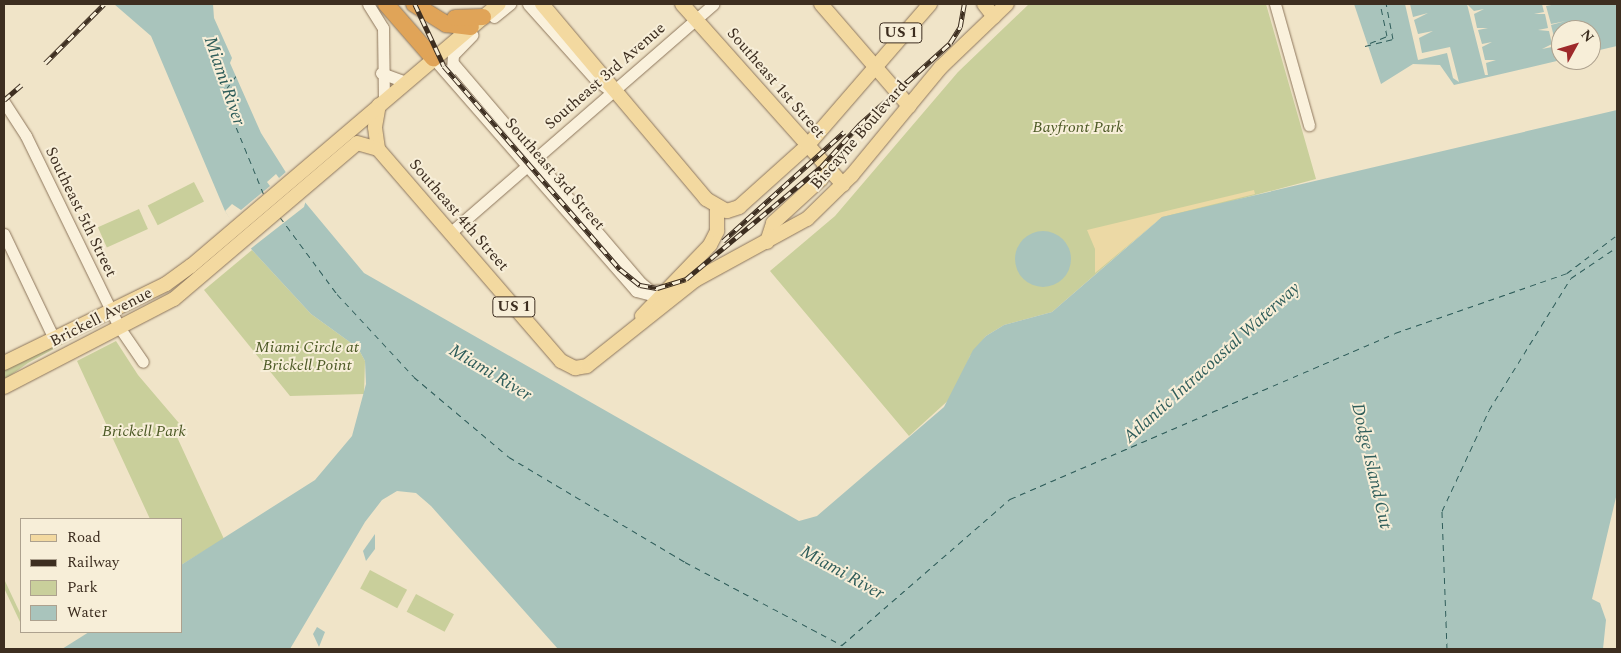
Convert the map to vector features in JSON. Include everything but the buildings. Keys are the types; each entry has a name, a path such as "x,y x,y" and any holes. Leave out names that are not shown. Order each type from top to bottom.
{"highway":[{"path":"386,4 433,58"},
{"path":"414,4 432,14 473,28"}],"main road":[{"path":"326,158 382,103 433,58 473,28 499,4"},
{"path":"542,4 612,91 716,209 714,239 664,293 639,324"},
{"name":"Southeast 1st Street","path":"682,4 843,185"},
{"path":"821,4 909,106"},
{"name":"Biscayne Boulevard","path":"716,209 739,206 807,146 874,64 930,4"},
{"path":"984,4 994,17"},
{"name":"Biscayne Boulevard","path":"575,368 600,359 639,324 683,289 801,223 843,185 948,59 1007,4"},
{"path":"326,158 354,144 378,149 375,127 382,103"},
{"name":"Southeast 4th Street","path":"378,149 561,361 575,368"},
{"name":"Brickell Avenue","path":"4,363 166,284 326,158"},
{"name":"Brickell Avenue","path":"4,387 174,299 210,270 326,158"},
{"path":"767,242 773,223 821,180 825,167"},
{"path":"664,293 683,289"}],"street":[{"path":"368,4 383,28 382,103"},
{"path":"450,79 453,63 473,28 510,4"},
{"path":"528,4 596,80 612,91"},
{"name":"Southeast 3rd Avenue","path":"450,233 713,4"},
{"path":"1275,4 1309,125"},
{"name":"Southeast 3rd Street","path":"433,58 450,79 640,283 654,291 664,293"},
{"name":"Southeast 3rd Street","path":"453,63 530,163"},
{"path":"381,74 406,82"},
{"name":"Southeast 5th Street","path":"6,108 119,326 142,362"},
{"path":"4,234 54,339"}],"green space":[{"name":"Bayfront Park","path":"1029,4 1266,4 1316,179 1157,221 1052,312 1004,325 986,336 970,356 952,397 909,436 770,271 835,216 958,72"},
{"path":"194,182 204,202 158,225 148,206"},
{"path":"139,209 148,229 107,247 98,227"},
{"name":"Miami Circle at Brickell Point","path":"252,250 311,314 358,348 365,361 364,394 290,396 204,290"},
{"path":"103,322 28,363 4,380 4,370"},
{"name":"Brickell Park","path":"116,341 138,375 184,429 177,437 224,539 182,564 182,518 150,518 77,361"},
{"path":"370,570 407,590 397,608 360,589"},
{"path":"4,579 20,613 20,622 4,588"},
{"path":"416,594 454,614 445,632 407,612"}],"sand":[{"path":"1254,190 1255,194 1162,217 1095,273 1095,249 1087,230"}],"water":[{"path":"114,4 213,4 214,18 232,58 230,63 261,133 304,201 364,273 799,521 817,516 944,407 973,350 986,336 1004,325 1052,312 1162,217 1617,110 1617,493 1592,599 1600,603 1606,620 1603,649 558,649 431,506 416,493 397,491 382,500 365,522 290,649 62,649 87,633 182,633 182,564 315,480 352,436 366,384 365,361 358,348 311,314 252,250 225,211 151,36"},
{"path":"1354,4 1617,4 1617,46 1601,50 1601,20 1551,20 1551,62 1454,85 1440,65 1413,64 1381,84"},
{"path":"1043,231 1054,233 1063,239 1069,248 1071,259 1069,270 1063,279 1054,285 1043,287 1032,285 1023,279 1017,270 1015,259 1017,248 1023,239 1032,233"},
{"path":"375,534 375,549 366,561 363,551"},
{"path":"317,627 325,632 319,647 313,634"}],"pier":[{"path":"1405,4 1410,4 1413,17 1428,13 1414,20 1418,34 1433,31 1419,38 1422,53 1450,47 1459,82 1453,78 1447,53 1418,60"},
{"path":"1467,4 1474,11 1484,9 1474,14 1477,28 1488,28 1478,30 1482,44 1492,42 1482,47 1485,60 1496,60 1486,63 1488,75 1485,75"},
{"path":"1542,4 1557,4 1546,6 1551,24 1551,40 1549,31 1538,30 1548,28 1545,14 1534,14 1544,12"},
{"path":"287,171 306,200 304,207 249,250 225,211 232,204 241,210 270,186 267,182 276,174 279,178"}],"ferry route":[{"path":"1370,43 1387,36 1380,4"},
{"path":"1365,46 1393,39 1386,4"},
{"path":"236,76 227,88 232,117 264,195"},
{"path":"280,217 337,294 414,377 509,457 685,562 842,645 1010,499 1395,333 1567,273 1617,235"},
{"path":"1447,649 1442,511 1489,410 1571,278 1617,247"}],"railway":[{"path":"45,63 104,4"},
{"path":"415,4 444,66 620,269 640,285 657,288 686,279 821,167 859,125 950,43 960,27 964,4"},
{"path":"4,100 21,85"},
{"path":"723,241 844,132"}],"water label":[{"name":"Miami River","path":"224,81"},
{"name":"Atlantic Intracoastal Waterway","path":"1212,363"},
{"name":"Miami River","path":"490,373"},
{"name":"Dodge Island Cut","path":"1371,466"},
{"name":"Miami River","path":"842,573"}]}
